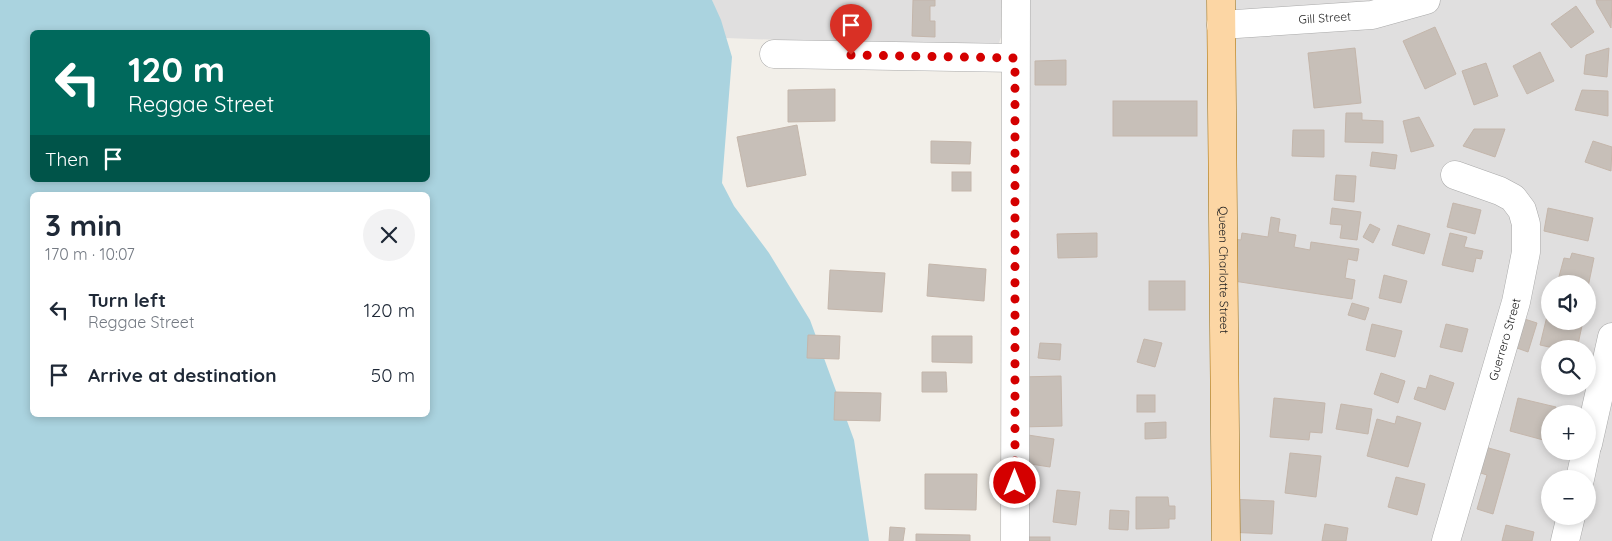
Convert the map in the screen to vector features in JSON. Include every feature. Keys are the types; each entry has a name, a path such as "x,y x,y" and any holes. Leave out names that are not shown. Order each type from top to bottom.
{"main road":[{"name":"Queen Charlotte Street","path":"1221,12 1226,541"}],"street":[{"path":"1015,541 1016,0"},
{"name":"Gill Street","path":"1221,12 1372,15 1426,0"},
{"path":"774,54 1015,58"},
{"name":"Guerrero Street","path":"1446,541 1516,302 1526,252 1526,224 1522,210 1513,198 1500,191 1455,175"},
{"path":"1596,408 1612,337"},
{"path":"1565,541 1569,525"}],"shaded area":[{"path":"712,0 1002,0 1001,37 999,43 990,48 726,38"},
{"path":"1030,0 1612,0 1612,541 1029,541"}],"water":[{"path":"0,0 712,0 721,20 732,57 722,183 734,206 769,253 810,320 854,440 869,541 0,541"}],"building":[{"path":"913,0 935,0 935,6 930,6 930,21 935,21 935,37 912,36"},
{"path":"1596,0 1612,0 1611,28 1597,4"},
{"path":"1576,6 1594,32 1571,48 1551,24"},
{"path":"1435,27 1456,74 1425,89 1403,41"},
{"path":"1355,48 1361,103 1314,108 1308,53"},
{"path":"1609,48 1607,77 1584,74 1586,55"},
{"path":"1540,52 1554,81 1527,94 1513,66"},
{"path":"1066,60 1066,85 1035,85 1035,61"},
{"path":"1486,63 1498,96 1474,105 1462,71"},
{"path":"835,89 835,121 788,122 788,90"},
{"path":"1582,90 1608,91 1608,116 1575,110"},
{"path":"1113,101 1197,101 1197,136 1113,136"},
{"path":"1346,113 1362,113 1362,120 1383,121 1383,143 1345,142"},
{"path":"1419,117 1434,146 1411,152 1403,121"},
{"path":"797,125 806,175 747,187 737,137"},
{"path":"1474,129 1505,129 1495,157 1463,146"},
{"path":"1293,130 1324,130 1324,157 1292,156"},
{"path":"931,141 971,142 970,164 931,163"},
{"path":"1593,141 1612,147 1611,171 1585,162"},
{"path":"1372,152 1397,155 1395,169 1370,166"},
{"path":"952,172 971,172 971,191 952,191"},
{"path":"1336,175 1356,176 1354,202 1334,200"},
{"path":"1453,203 1481,210 1475,234 1447,227"},
{"path":"1332,208 1361,212 1357,240 1340,238 1342,225 1330,224"},
{"path":"1548,208 1593,218 1588,241 1544,231"},
{"path":"1271,217 1280,219 1278,232 1296,235 1294,247 1310,250 1311,242 1359,249 1357,261 1348,259 1345,278 1355,280 1352,299 1227,280 1234,239 1241,240 1242,233 1268,237"},
{"path":"1370,224 1380,229 1373,243 1363,237"},
{"path":"1398,225 1430,234 1424,254 1392,245"},
{"path":"1097,233 1097,257 1058,258 1057,234"},
{"path":"1450,233 1467,237 1464,247 1483,251 1481,259 1476,258 1473,272 1442,265"},
{"path":"1572,253 1594,258 1590,275 1559,275 1564,258 1570,259"},
{"path":"929,264 986,269 984,301 927,296"},
{"path":"830,270 885,273 882,312 828,309"},
{"path":"1384,275 1407,281 1401,303 1379,298"},
{"path":"1149,281 1185,281 1185,310 1149,310"},
{"path":"1352,303 1369,308 1365,320 1348,315"},
{"path":"1512,315 1537,323 1528,352 1503,343"},
{"path":"1372,324 1402,331 1395,357 1366,350"},
{"path":"1446,324 1468,329 1462,352 1440,347"},
{"path":"1544,330 1581,330 1579,340 1541,340"},
{"path":"808,335 840,336 839,359 807,358"},
{"path":"932,336 972,336 972,363 932,362"},
{"path":"1144,339 1162,343 1155,367 1137,362"},
{"path":"1040,343 1061,344 1060,360 1038,358"},
{"path":"922,372 946,372 947,392 922,392"},
{"path":"1381,373 1405,381 1398,403 1374,394"},
{"path":"1430,375 1454,383 1445,410 1414,399 1418,387 1426,389"},
{"path":"1061,376 1062,426 1020,427 1020,377"},
{"path":"835,392 881,393 880,421 834,420"},
{"path":"1137,395 1155,395 1155,412 1137,412"},
{"path":"1274,398 1325,403 1322,433 1310,432 1309,440 1270,437"},
{"path":"1518,398 1548,405 1541,405 1541,439 1510,431"},
{"path":"1341,404 1372,409 1368,434 1336,429"},
{"path":"1397,416 1421,423 1408,467 1367,456 1377,419 1395,424"},
{"path":"1166,422 1166,438 1145,439 1145,423"},
{"path":"1028,435 1054,439 1050,467 1024,463"},
{"path":"1478,445 1510,454 1493,514 1477,509 1487,475 1471,470"},
{"path":"1290,453 1321,456 1316,497 1285,493"},
{"path":"925,474 977,474 976,510 925,509"},
{"path":"1396,477 1425,484 1417,515 1388,507"},
{"path":"1057,490 1080,492 1076,525 1053,522"},
{"path":"1136,497 1168,497 1169,506 1175,506 1175,519 1169,519 1169,528 1136,529"},
{"path":"1228,499 1274,501 1272,534 1226,532"},
{"path":"1110,510 1129,511 1128,530 1109,529"},
{"path":"1325,524 1348,528 1346,541 1322,541"},
{"path":"1506,525 1534,532 1532,541 1502,541"},
{"path":"890,527 905,528 903,541 889,541"},
{"path":"916,534 970,535 970,541 916,541"},
{"path":"1025,537 1050,537 1050,541 1025,541"}],"route":[{"path":"851,55 1015,58 1015,483"}]}
